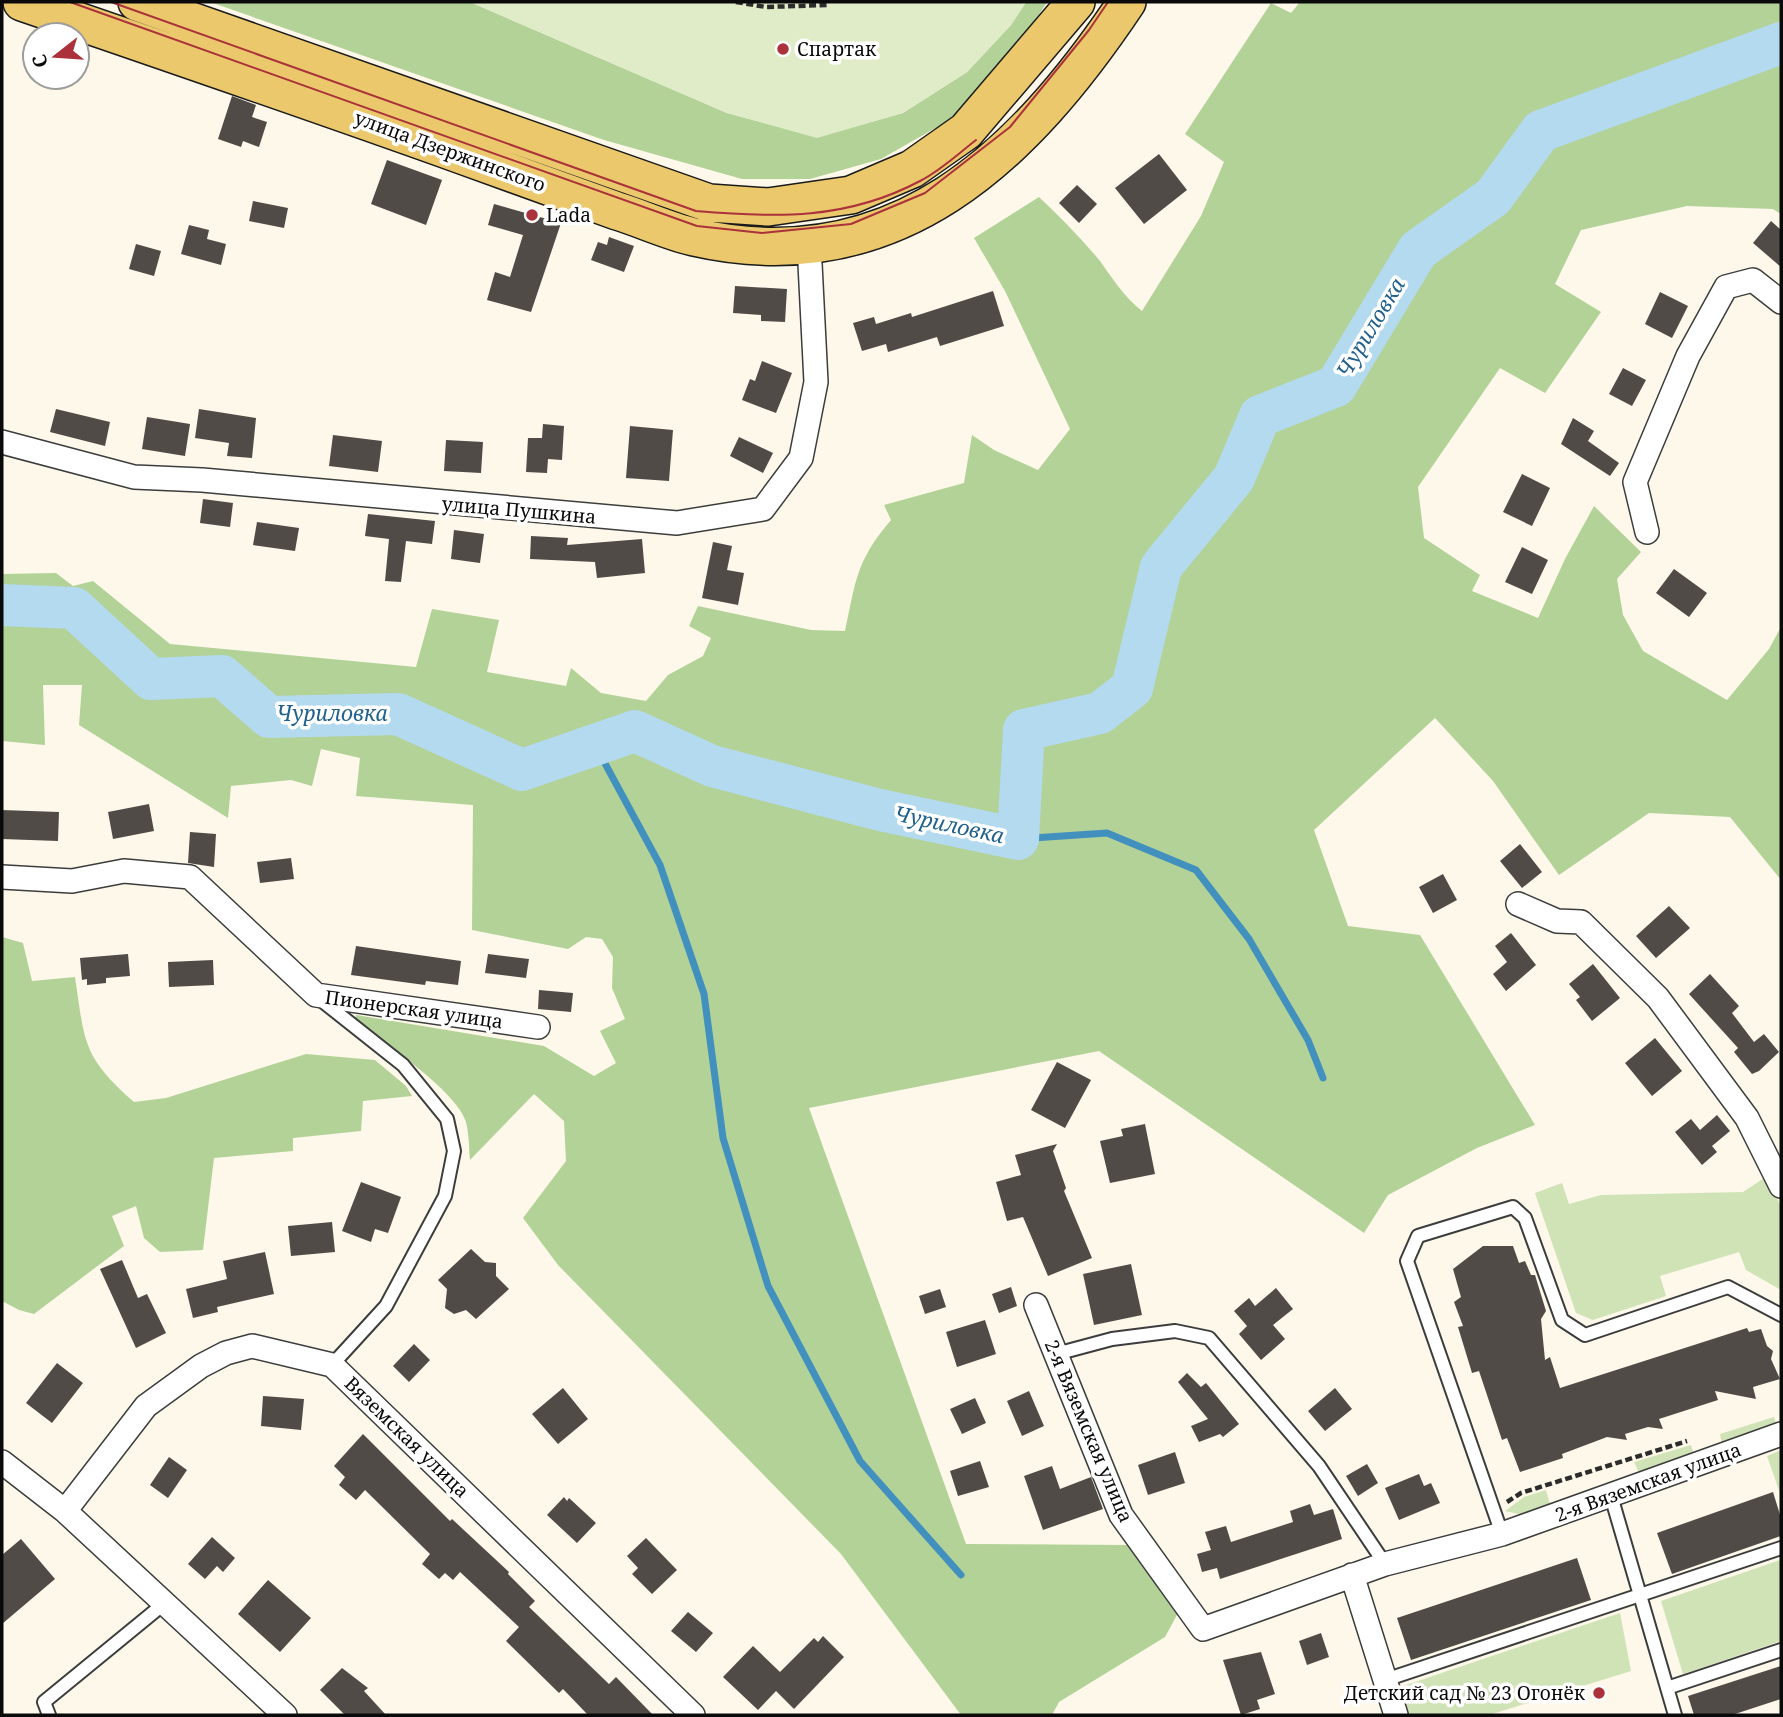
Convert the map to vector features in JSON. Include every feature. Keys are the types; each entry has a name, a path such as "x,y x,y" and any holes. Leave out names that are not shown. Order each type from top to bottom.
{"main road":[{"name":"улица Дзержинского","path":"22,2 282,91 691,237 787,248 866,234 930,208 1007,151 1091,56 1128,2"},
{"name":"улица Дзержинского","path":"137,2 709,203 768,207 850,195 912,169 966,131 1076,2"}],"street":[{"name":"улица Пушкина","path":"2,442 134,477 202,480 677,523 763,509 801,458 816,382 809,244"},
{"path":"1647,532 1635,482 1688,356 1726,287 1753,279 1781,302"},
{"name":"Пионерская улица","path":"2,877 72,881 124,871 190,877 316,995 538,1027"},
{"path":"1518,904 1557,921 1581,922 1658,998 1747,1118 1781,1183"},
{"name":"2-я Вяземская улица","path":"1036,1305 1121,1515 1203,1629 1385,1564 1502,1534 1781,1434"},
{"name":"Вяземская улица","path":"65,1511 146,1406 201,1366 226,1353 252,1346 332,1365 693,1715"},
{"path":"2,1462 65,1511 285,1715"},
{"path":"1352,1576 1395,1715"}],"lane":[{"path":"316,995 403,1065 447,1119 454,1151 445,1196 386,1306 332,1365"},
{"path":"1502,1534 1407,1262 1419,1236 1513,1207 1525,1218 1562,1320 1585,1335 1728,1287 1781,1315"},
{"path":"1056,1354 1112,1339 1175,1331 1209,1338 1319,1466 1385,1564"},
{"path":"1611,1496 1675,1715"},
{"path":"1385,1681 1781,1548"},
{"path":"49,1715 44,1702 166,1602"},
{"path":"1667,1688 1781,1650"}],"path":[{"path":"736,2 766,7 827,5 828,2"},
{"path":"1494,1509 1521,1493 1697,1438"}],"green space":[{"path":"210,2 470,2 727,113 817,137 903,113 967,72 1011,25 1026,2 1047,2 1004,69 946,122 881,159 810,179 742,179 604,140"},
{"name":"Спартак","path":"470,2 1026,2 1011,25 967,72 903,113 817,138 727,113"},
{"path":"1300,2 1781,2 1781,214 1773,209 1687,206 1581,230 1555,284 1601,312 1545,393 1500,368 1418,487 1424,538 1480,575 1472,591 1538,618 1565,559 1594,506 1641,552 1617,579 1623,615 1643,651 1727,700 1769,649 1781,627 1781,880 1730,817 1649,813 1559,875 1493,781 1435,718 1314,830 1348,926 1420,935 1535,1125 1477,1148 1388,1195 1364,1233 1099,1051 809,1108 966,1544 1128,1545 1178,1613 1165,1637 1059,1702 1052,1715 961,1715 841,1554 558,1265 523,1218 566,1161 564,1121 534,1094 470,1160 466,1122 449,1096 417,1067 355,1021 356,1015 544,1046 594,1076 616,1063 600,1031 625,1019 612,988 613,957 602,939 586,937 568,949 472,930 473,805 356,796 360,758 321,749 312,786 291,780 231,786 228,818 79,725 82,685 43,685 45,745 2,741 2,574 56,573 73,586 93,581 170,644 416,667 432,609 499,620 487,672 566,686 571,668 601,693 646,701 668,675 703,656 711,638 689,626 698,606 811,630 845,631 859,572 879,534 891,520 884,505 964,483 972,435 994,450 1038,470 1070,429 1005,291 974,238 1039,197 1085,244 1124,294 1142,311 1201,216 1224,162 1185,134 1271,3 1291,13"},
{"path":"2,937 23,943 32,981 75,977 84,1033 95,1060 134,1102 166,1098 306,1054 375,1060 406,1086 412,1096 363,1101 361,1131 293,1138 293,1151 214,1158 203,1250 160,1252 144,1238 136,1206 112,1216 124,1246 34,1314 19,1310 2,1301"},
{"path":"1767,1176 1781,1207 1781,1290 1746,1270 1739,1252 1660,1276 1666,1296 1593,1320 1576,1313 1535,1193 1562,1183 1569,1204 1601,1195 1743,1192"},
{"path":"1774,1417 1778,1429 1723,1450 1720,1434"},
{"path":"1691,1445 1695,1458 1640,1475 1634,1462"},
{"path":"1781,1450 1781,1496 1767,1456"},
{"path":"1546,1490 1550,1504 1519,1514 1505,1511 1524,1497"},
{"path":"1780,1560 1781,1641 1683,1674 1661,1601"},
{"path":"1620,1613 1631,1671 1489,1715 1406,1715 1397,1688"}],"building":[{"path":"232,96 256,105 252,117 267,122 259,147 243,141 241,147 218,139"},
{"path":"1159,154 1187,190 1144,224 1115,188"},
{"path":"387,160 442,180 426,225 371,204"},
{"path":"1077,185 1097,204 1079,223 1059,203"},
{"path":"253,201 288,208 284,228 249,221"},
{"path":"494,204 561,223 531,312 487,300 495,272 510,277 523,235 488,225"},
{"path":"1771,221 1781,230 1781,267 1753,243"},
{"path":"189,225 209,230 207,239 226,244 221,265 181,254"},
{"path":"609,237 634,246 624,272 591,260 598,242 607,245"},
{"path":"136,244 161,251 154,276 129,269"},
{"path":"735,286 787,289 785,322 761,321 761,315 733,313"},
{"path":"993,291 1004,326 940,346 937,337 888,352 886,344 862,351 853,323 874,317 876,324 911,313 912,317"},
{"path":"1660,292 1688,306 1672,338 1645,324"},
{"path":"762,361 792,373 776,413 742,400 750,379 755,381"},
{"path":"1623,368 1646,380 1632,406 1609,394"},
{"path":"56,409 110,422 105,446 50,432"},
{"path":"199,409 256,418 252,458 227,456 229,443 195,438"},
{"path":"147,417 190,424 185,456 142,449"},
{"path":"1573,418 1594,431 1588,441 1619,463 1610,476 1561,444"},
{"path":"543,424 564,426 562,460 548,459 547,473 526,472 528,438 542,438"},
{"path":"630,426 673,430 669,481 626,478"},
{"path":"333,435 382,441 378,472 329,466"},
{"path":"739,437 773,453 763,473 730,456"},
{"path":"446,440 483,442 481,473 444,471"},
{"path":"1522,474 1550,488 1532,526 1503,512"},
{"path":"203,499 233,503 230,527 200,523"},
{"path":"368,514 435,521 432,544 406,541 401,582 385,581 389,539 365,536"},
{"path":"257,522 299,528 295,551 253,545"},
{"path":"454,530 484,534 480,563 451,559"},
{"path":"531,536 568,538 567,545 642,539 645,573 597,578 595,562 530,559"},
{"path":"713,542 732,546 727,570 744,573 738,605 702,598"},
{"path":"1522,547 1548,560 1532,594 1505,582"},
{"path":"1674,569 1707,593 1689,617 1656,593"},
{"path":"149,804 154,831 113,839 108,812"},
{"path":"2,810 59,812 58,841 2,839"},
{"path":"190,832 216,834 214,867 188,863"},
{"path":"1520,844 1542,872 1522,888 1500,861"},
{"path":"291,858 294,879 260,883 257,862"},
{"path":"1443,874 1457,900 1433,913 1419,887"},
{"path":"1669,906 1690,928 1656,958 1636,936"},
{"path":"1511,933 1536,965 1506,991 1493,974 1507,962 1495,946"},
{"path":"356,946 461,961 458,985 426,981 425,985 351,975"},
{"path":"128,954 130,976 106,978 106,983 87,985 87,979 82,980 80,958"},
{"path":"488,954 529,959 526,978 485,973"},
{"path":"213,960 214,985 169,987 168,962"},
{"path":"1593,964 1620,998 1592,1021 1576,1000 1580,997 1569,984"},
{"path":"1710,974 1739,1006 1732,1013 1754,1042 1764,1034 1779,1052 1759,1071 1752,1074 1734,1052 1738,1048 1689,994"},
{"path":"539,990 573,993 571,1012 538,1009"},
{"path":"1655,1038 1682,1071 1652,1096 1625,1063"},
{"path":"1057,1062 1091,1080 1065,1128 1031,1110"},
{"path":"1717,1115 1730,1131 1712,1146 1717,1152 1702,1165 1675,1132 1691,1119 1700,1130"},
{"path":"1145,1124 1155,1174 1110,1183 1100,1141 1123,1136 1121,1129"},
{"path":"1057,1144 1053,1151 1066,1188 1064,1191 1092,1258 1048,1276 1023,1217 1007,1221 996,1182 1021,1175 1015,1155"},
{"path":"361,1182 401,1197 388,1233 375,1229 371,1242 342,1231"},
{"path":"332,1222 335,1252 291,1256 288,1226"},
{"path":"1483,1246 1513,1246 1519,1263 1525,1261 1531,1275 1535,1275 1546,1311 1541,1319 1545,1360 1550,1357 1560,1388 1747,1328 1749,1332 1761,1329 1767,1346 1773,1351 1771,1359 1780,1379 1753,1387 1756,1399 1715,1391 1718,1400 1659,1419 1663,1429 1648,1427 1625,1434 1627,1440 1607,1437 1562,1454 1563,1458 1520,1472 1507,1438 1502,1440 1479,1371 1472,1373 1458,1327 1463,1326 1454,1302 1461,1297 1453,1269"},
{"path":"471,1249 485,1262 496,1263 496,1276 509,1289 476,1319 466,1310 454,1314 445,1308 447,1289 438,1280"},
{"path":"265,1252 274,1294 217,1307 218,1312 193,1318 186,1289 227,1279 223,1261"},
{"path":"122,1260 138,1298 147,1294 166,1333 136,1348 100,1269"},
{"path":"1131,1264 1142,1315 1094,1325 1083,1274"},
{"path":"1011,1287 1017,1306 999,1313 992,1294"},
{"path":"1276,1288 1293,1309 1273,1325 1285,1339 1261,1360 1239,1334 1247,1326 1234,1311 1249,1298 1255,1306"},
{"path":"940,1289 946,1307 925,1314 919,1296"},
{"path":"985,1320 996,1354 957,1367 946,1332"},
{"path":"414,1344 430,1360 409,1382 393,1366"},
{"path":"57,1363 83,1383 52,1423 26,1403"},
{"path":"1187,1373 1201,1387 1206,1383 1239,1424 1223,1437 1220,1434 1199,1442 1191,1426 1208,1419 1178,1382"},
{"path":"563,1388 588,1419 558,1444 532,1414"},
{"path":"1335,1388 1352,1409 1325,1431 1308,1411"},
{"path":"1029,1391 1044,1426 1022,1436 1007,1401"},
{"path":"263,1396 304,1399 301,1430 261,1426"},
{"path":"975,1398 986,1423 962,1434 950,1409"},
{"path":"363,1434 450,1521 452,1519 509,1572 535,1601 529,1607 609,1684 616,1677 653,1715 588,1715 563,1689 559,1693 506,1641 519,1627 460,1572 453,1580 445,1573 439,1579 422,1564 430,1554 365,1490 356,1500 339,1485 345,1477 334,1466"},
{"path":"1175,1452 1185,1483 1148,1495 1138,1465"},
{"path":"169,1457 187,1470 168,1498 150,1485"},
{"path":"980,1461 989,1487 958,1496 950,1471"},
{"path":"1367,1464 1378,1483 1358,1496 1346,1476"},
{"path":"1052,1466 1060,1489 1091,1477 1103,1509 1043,1530 1024,1476"},
{"path":"1419,1474 1424,1486 1431,1483 1440,1503 1399,1520 1385,1488"},
{"path":"1773,1492 1781,1518 1781,1536 1672,1574 1657,1533"},
{"path":"564,1497 567,1501 569,1498 596,1523 577,1543 547,1515"},
{"path":"1310,1504 1314,1515 1333,1509 1342,1539 1220,1579 1217,1568 1202,1572 1197,1554 1211,1550 1205,1532 1226,1526 1231,1542 1293,1522 1290,1511"},
{"path":"212,1537 235,1558 223,1572 217,1566 205,1579 188,1564"},
{"path":"646,1538 677,1570 652,1594 632,1574 638,1568 627,1556"},
{"path":"21,1539 55,1579 2,1624 2,1555"},
{"path":"1577,1558 1591,1600 1411,1660 1397,1618"},
{"path":"268,1580 311,1618 280,1652 238,1614"},
{"path":"688,1612 713,1633 696,1652 671,1631"},
{"path":"1321,1633 1329,1657 1307,1665 1299,1641"},
{"path":"823,1636 844,1657 794,1709 776,1691 758,1710 723,1677 753,1646 780,1672 814,1638 818,1642"},
{"path":"1261,1652 1275,1694 1257,1700 1260,1709 1241,1715 1223,1660"},
{"path":"1781,1666 1781,1699 1732,1715 1694,1715 1688,1696"},
{"path":"342,1668 368,1688 364,1691 386,1715 345,1715 320,1690"}],"waterway":[{"name":"Чуриловка","path":"2,605 74,608 151,679 222,676 269,717 398,714 522,770 635,731 712,766 880,810 1018,839 1024,730 1100,713 1132,688 1161,567 1234,478 1260,416 1336,386 1418,250 1493,197 1541,131 1781,43"},
{"path":"595,745 660,865 704,994 723,1138 768,1286 860,1461 961,1575"},
{"path":"1018,839 1107,833 1196,870 1249,939 1308,1040 1323,1078"}],"tram line":[{"path":"70,2 697,226 762,233 851,224 925,193 1010,127 1089,30 1108,2"},
{"path":"111,2 696,211 783,215 865,203 893,194 927,177 976,140"}],"place":[{"name":"Спартак","path":"783,49"},
{"name":"Lada","path":"532,215"},
{"name":"Детский сад № 23 Огонёк","path":"1599,1693"}]}
